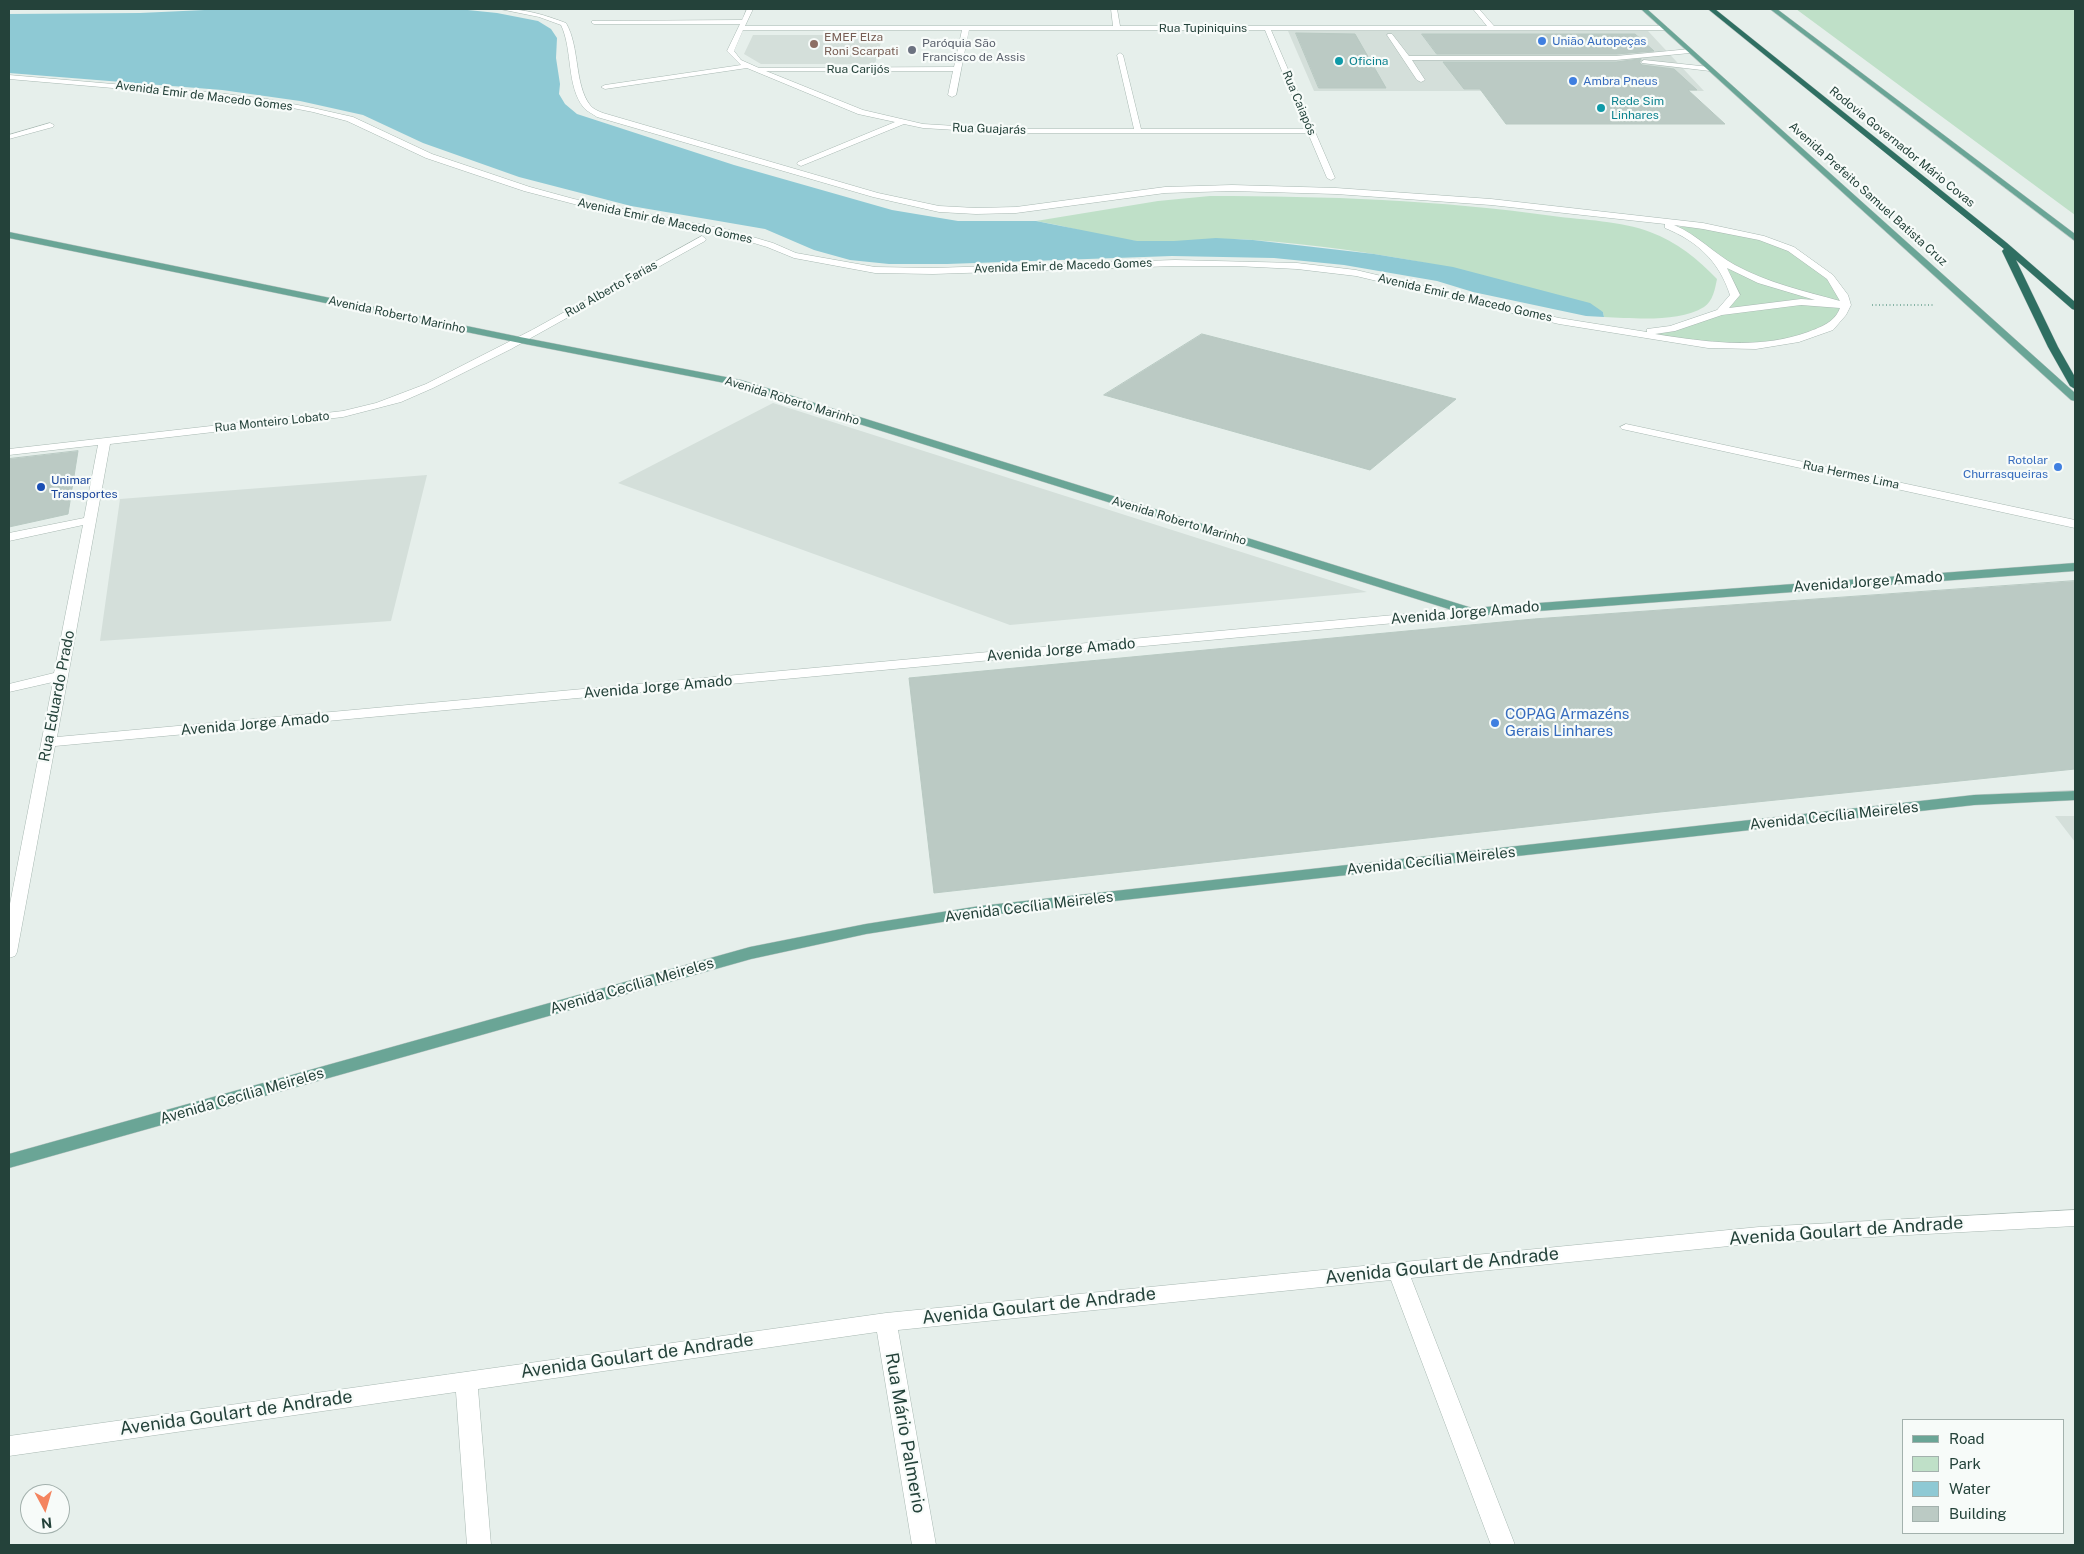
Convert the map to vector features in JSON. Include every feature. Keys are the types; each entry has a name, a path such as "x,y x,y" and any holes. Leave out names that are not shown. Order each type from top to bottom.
{"highway":[{"name":"Rodovia Governador Mário Covas","path":"1711,9 2004,245 2075,306"},
{"path":"2004,245 2053,347 2075,386"}],"main road":[{"name":"Avenida Prefeito Samuel Batista Cruz","path":"1644,9 2075,398"},
{"path":"1773,9 2075,238"},
{"name":"Avenida Roberto Marinho","path":"9,235 520,340 737,382 1472,612"},
{"name":"Avenida Jorge Amado","path":"1472,612 2075,566"},
{"name":"Avenida Cecília Meireles","path":"9,1161 750,953 866,930 980,911 1974,800 2075,795"}],"street":[{"path":"504,9 540,15 564,24 569,36 581,94 588,108 600,115 849,188 939,209 976,211 1016,210 1165,190 1232,188 1406,195 1628,217 1703,226 1734,232 1761,238 1790,249 1830,277 1843,295 1846,305"},
{"name":"Rua Guajarás","path":"750,9 730,52 740,61 806,91 852,108 902,122 923,126 1004,131 1311,131"},
{"path":"1114,9 1117,28"},
{"path":"1476,9 1492,28"},
{"name":"Rua Tupiniquins","path":"594,22 966,28 1665,28"},
{"path":"952,95 966,28"},
{"name":"Rua Caiapós","path":"1267,28 1331,178"},
{"path":"1390,35 1421,80"},
{"path":"1407,58 1616,58 1690,51"},
{"path":"1120,55 1138,131"},
{"path":"1616,58 1710,69"},
{"path":"606,87 748,66"},
{"name":"Rua Carijós","path":"757,69 958,69"},
{"name":"Avenida Emir de Macedo Gomes","path":"9,77 267,101 350,118 429,156 528,189 574,201 729,233 770,245 794,255 875,270 933,271 1236,262 1297,266 1382,278 1559,321 1628,333 1708,345 1756,346 1795,340 1828,328 1843,313 1846,305 1801,302 1720,312 1671,329 1628,333"},
{"path":"801,164 902,122"},
{"path":"9,137 50,125"},
{"path":"1628,217 1671,227 1698,240 1734,270 1782,289 1846,305"},
{"name":"Rua Alberto Farias","path":"520,340 702,239"},
{"path":"1715,256 1730,278 1735,294 1720,312"},
{"name":"Rua Monteiro Lobato","path":"9,452 370,410 412,395 520,340"},
{"name":"Rua Hermes Lima","path":"1626,427 2075,524"},
{"name":"Rua Eduardo Prado","path":"9,952 13,911 48,742 104,440"},
{"path":"9,537 90,520"},
{"name":"Avenida Jorge Amado","path":"48,742 1472,612"},
{"path":"9,688 60,676"},
{"name":"Avenida Goulart de Andrade","path":"9,1446 886,1322 1759,1234 2075,1218"},
{"path":"1398,1271 1504,1545"},
{"name":"Rua Mário Palmerio","path":"886,1322 924,1545"},
{"path":"466,1380 479,1545"}],"path":[{"path":"1846,305 1933,305"}],"shaded area":[{"path":"1288,31 1648,31 1704,91 1314,91"},
{"name":"EMEF Elza Roni Scarpati","path":"753,35 883,35 875,64 761,64 744,54"},
{"path":"773,403 1367,592 1010,625 618,483"},
{"path":"427,475 391,621 100,641 120,499"},
{"path":"2055,816 2075,816 2075,842"}],"green space":[{"path":"1796,9 2075,9 2075,215"},
{"path":"1210,196 1382,200 1468,206 1615,223 1639,228 1660,236 1695,258 1717,279 1710,302 1693,312 1655,318 1604,317 1603,312 1517,285 1430,264 1386,256 1342,249 1238,239 1165,242 1136,241 1036,221 1158,201"},
{"path":"1703,226 1761,238 1791,249 1830,277 1846,305 1835,321 1827,328 1804,338 1780,344 1729,346 1676,341 1627,333 1671,329 1720,312 1735,295 1715,256 1671,227"}],"water":[{"path":"226,9 458,9 497,13 538,21 551,29 557,38 556,58 560,84 559,94 565,104 577,114 734,165 892,210 958,221 1036,221 1137,241 1216,238 1253,240 1374,254 1453,267 1590,303 1603,312 1604,317 1586,316 1473,292 1437,281 1344,265 1274,258 1172,256 947,264 889,264 850,260 814,250 765,229 631,206 519,177 423,143 363,115 300,101 222,90 9,73 9,14 140,13"}],"building":[{"name":"Oficina","path":"1296,33 1355,34 1386,88 1319,88"},
{"name":"União Autopeças","path":"1422,34 1635,34 1654,51 1616,54 1437,54"},
{"path":"1641,59 1639,62 1642,65 1674,69 1697,90 1688,90 1725,124 1506,124 1480,89 1464,89 1443,62 1616,62"},
{"path":"1202,334 1456,399 1370,470 1104,395"},
{"name":"Unimar Transportes","path":"78,451 68,514 9,527 9,459"},
{"name":"COPAG Armazéns Gerais Linhares","path":"2075,581 2075,769 1660,812 934,893 909,678 1534,619"}],"place":[{"name":"União Autopeças","path":"1542,41"},
{"name":"EMEF Elza Roni Scarpati","path":"814,44"},
{"name":"Paróquia São Francisco de Assis","path":"912,50"},
{"name":"Oficina","path":"1339,61"},
{"name":"Ambra Pneus","path":"1573,81"},
{"name":"Rede Sim Linhares","path":"1601,108"},
{"name":"Rotolar Churrasqueiras","path":"2058,467"},
{"name":"Unimar Transportes","path":"41,487"},
{"name":"COPAG Armazéns Gerais Linhares","path":"1495,723"}]}
